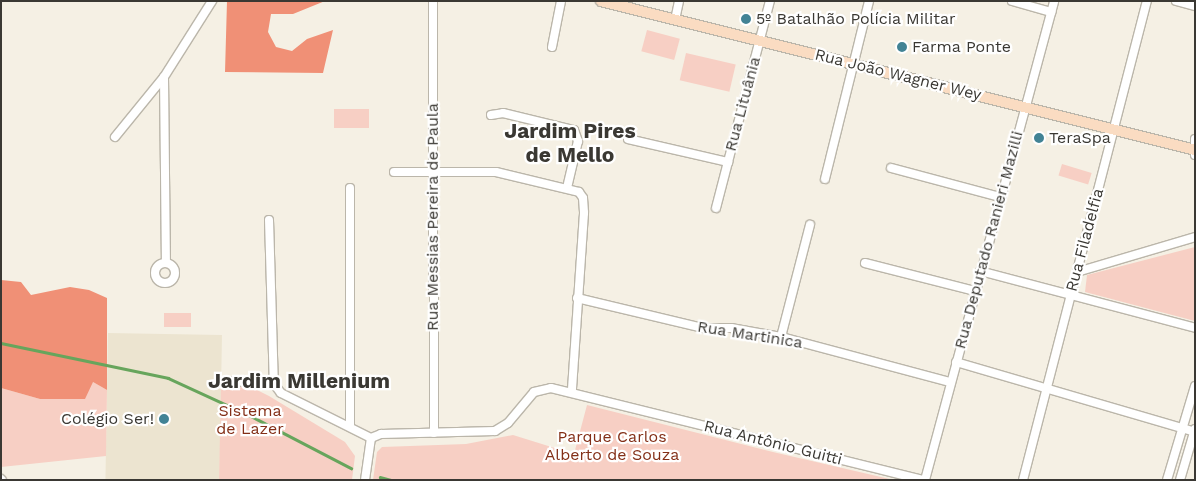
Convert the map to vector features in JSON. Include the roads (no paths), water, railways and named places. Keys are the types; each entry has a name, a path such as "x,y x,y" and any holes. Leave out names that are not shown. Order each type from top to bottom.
{"main road":[{"name":"Rua João Wagner Wey","path":"601,1 1114,129 1194,152"}],"street":[{"path":"115,137 164,77 212,1"},
{"name":"Rua Messias Pereira de Paula","path":"433,1 434,433"},
{"path":"552,47 561,1"},
{"path":"675,20 680,1"},
{"name":"Rua Lituânia","path":"716,208 770,1"},
{"path":"825,179 869,1"},
{"path":"1012,1 1051,12"},
{"name":"Rua Deputado Ranieri Mazilli","path":"924,480 1054,1"},
{"name":"Rua Filadelfia","path":"1023,480 1147,1"},
{"path":"1176,1 1195,6"},
{"path":"164,77 166,263"},
{"path":"491,114 503,113 574,130 578,142 567,188"},
{"path":"628,139 728,162"},
{"path":"1194,152 1195,139"},
{"path":"891,168 1000,197"},
{"path":"394,172 496,172 579,192 583,198 584,213 572,391"},
{"path":"350,188 350,426"},
{"path":"268,220 274,384 281,393 371,438 365,480"},
{"path":"781,338 810,225"},
{"path":"1077,272 1195,237"},
{"path":"865,263 975,291"},
{"path":"980,271 1195,328"},
{"name":"Rua Martinica","path":"577,298 703,328 731,328 781,338 950,382"},
{"path":"956,362 1194,431 1180,480"},
{"path":"232,381 274,384"},
{"path":"1167,480 1195,386"},
{"name":"Rua Antônio Guitti","path":"371,438 381,434 495,431 508,423 534,392 551,388 572,391 924,480"}],"waterway":[{"path":"1,343 168,378 251,416 351,468"},
{"path":"380,477 391,480"}],"place":[{"name":"5º Batalhão Polícia Militar","path":"746,19"},
{"name":"Farma Ponte","path":"902,47"},
{"name":"TeraSpa","path":"1039,138"},
{"name":"Colégio Ser!","path":"164,419"}],"district":[{"name":"Jardim Pires de Mello","path":"570,143"},
{"name":"Jardim Millenium","path":"299,381"}],"park label":[{"name":"Sistema de Lazer","path":"250,420"},
{"name":"Parque Carlos Alberto de Souza","path":"612,446"}]}
